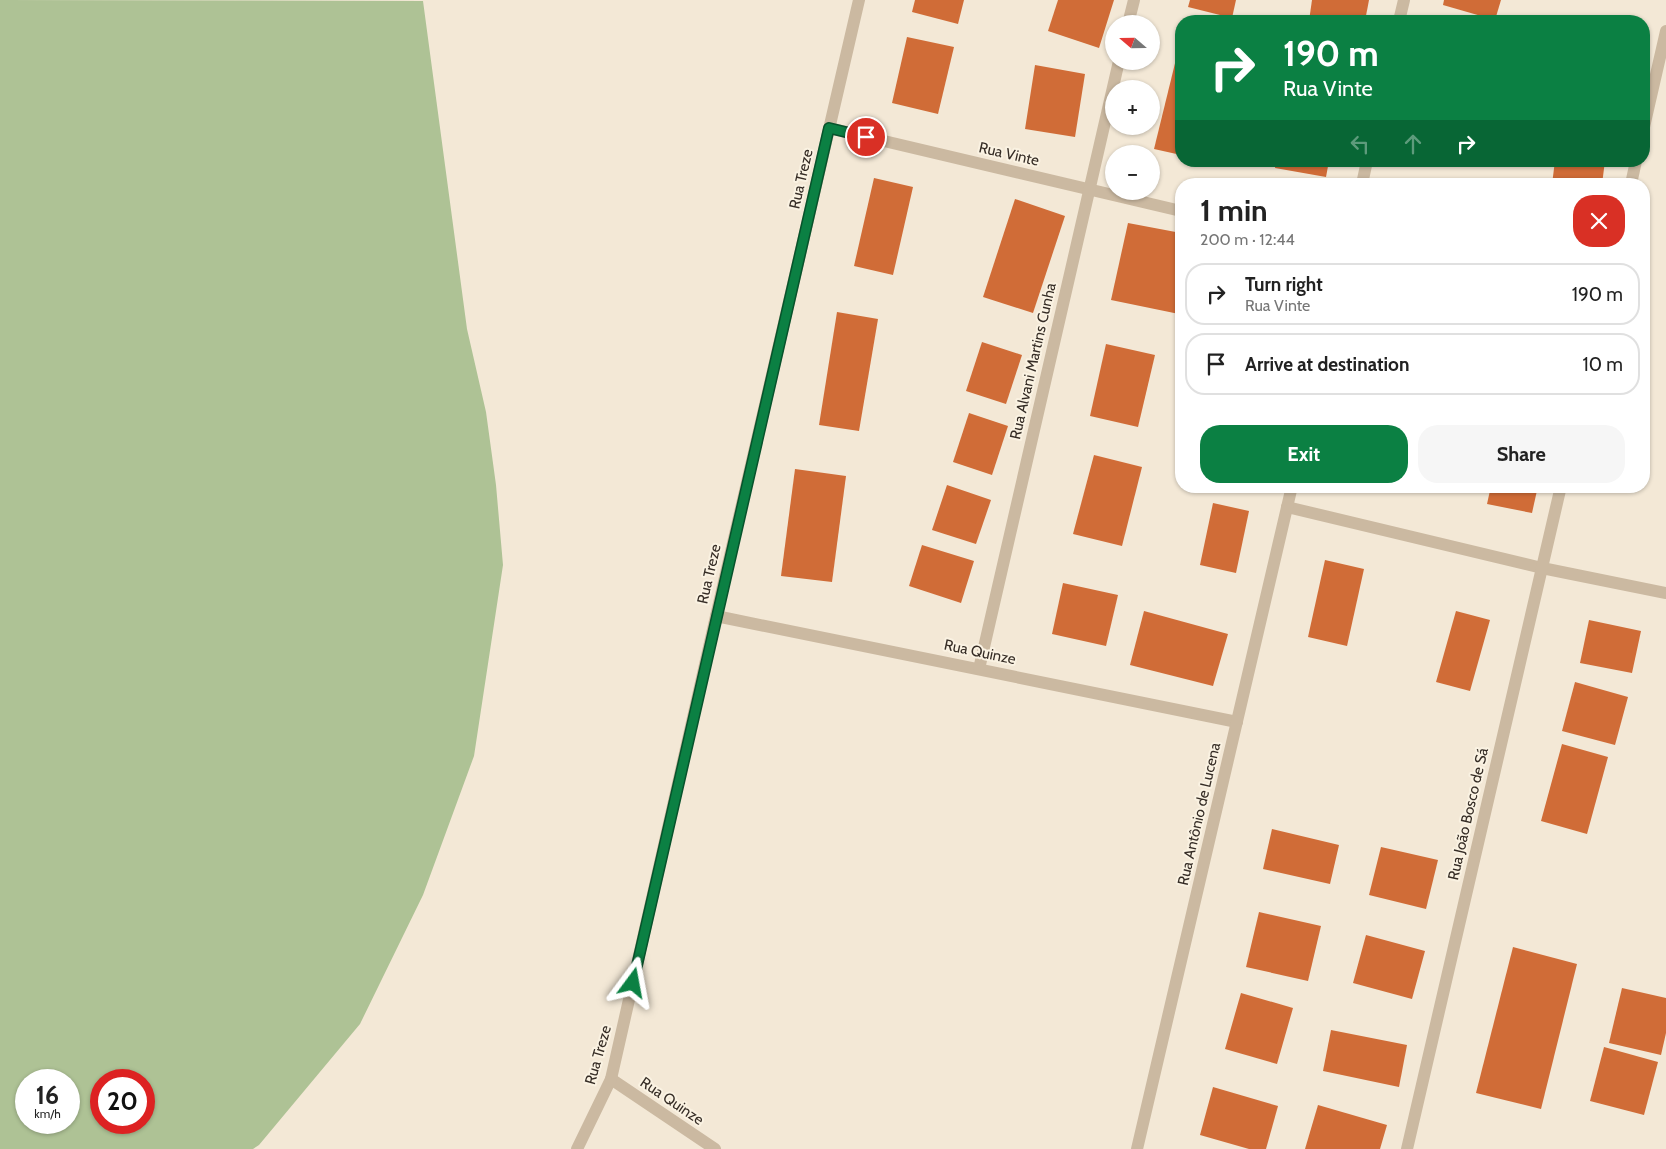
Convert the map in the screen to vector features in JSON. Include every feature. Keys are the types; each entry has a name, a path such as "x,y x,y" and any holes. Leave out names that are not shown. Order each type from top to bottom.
{"lane":[{"name":"Rua Treze","path":"577,1149 611,1079 859,0"},
{"path":"1130,15 1134,0"},
{"path":"1400,15 1404,0"},
{"path":"1650,101 1666,31"},
{"name":"Rua Alvani Martins Cunha","path":"979,669 1118,70"},
{"name":"Rua Vinte","path":"829,128 1175,210"},
{"name":"Rua Antônio de Lucena","path":"1137,1149 1290,493"},
{"name":"Rua João Bosco de Sá","path":"1407,1149 1559,493"},
{"path":"1287,507 1542,568 1666,594"},
{"name":"Rua Quinze","path":"716,616 1237,722"},
{"name":"Rua Quinze","path":"611,1079 715,1149"}],"green space":[{"path":"0,0 423,1 467,329 486,412 496,485 503,565 474,756 423,895 360,1024 259,1145 253,1149 0,1149"}],"building":[{"path":"915,0 964,0 958,24 912,12"},
{"path":"1058,0 1114,0 1109,15 1105,15 1105,29 1099,48 1048,31"},
{"path":"1190,0 1236,0 1233,15 1220,15 1188,7"},
{"path":"1312,0 1369,0 1366,15 1310,15"},
{"path":"1444,0 1501,0 1496,15 1478,15 1443,5"},
{"path":"907,37 954,47 938,114 892,103"},
{"path":"1175,63 1175,154 1160,150 1160,145 1155,145 1157,135 1160,135 1160,125"},
{"path":"1035,65 1085,74 1075,137 1025,129"},
{"path":"1275,167 1328,167 1326,177"},
{"path":"1554,167 1604,167 1603,178 1553,178"},
{"path":"874,178 913,187 893,275 854,266"},
{"path":"1015,199 1065,216 1033,313 983,297"},
{"path":"1128,223 1175,232 1175,313 1111,300"},
{"path":"837,312 878,319 859,431 819,425"},
{"path":"982,342 1022,355 1006,404 966,391"},
{"path":"1106,344 1155,355 1138,427 1090,416"},
{"path":"969,413 1008,426 992,475 953,462"},
{"path":"1094,455 1142,467 1122,546 1073,534"},
{"path":"795,469 846,476 832,582 781,576"},
{"path":"947,485 991,500 976,544 932,530"},
{"path":"1489,493 1536,493 1532,513 1487,504"},
{"path":"1213,503 1249,511 1236,573 1200,565"},
{"path":"922,545 974,561 961,603 909,586"},
{"path":"1325,560 1364,569 1347,646 1308,637"},
{"path":"1063,583 1118,595 1106,646 1052,634"},
{"path":"1144,611 1228,634 1213,686 1130,665"},
{"path":"1456,611 1490,620 1470,691 1436,682"},
{"path":"1589,620 1641,631 1632,673 1580,663"},
{"path":"1575,682 1628,697 1615,745 1562,731"},
{"path":"1562,744 1608,757 1587,834 1541,821"},
{"path":"1272,829 1339,845 1330,884 1263,869"},
{"path":"1381,847 1438,860 1426,909 1369,895"},
{"path":"1259,912 1321,926 1308,981 1246,967"},
{"path":"1366,935 1425,951 1412,999 1353,983"},
{"path":"1513,947 1577,964 1541,1109 1476,1093"},
{"path":"1622,988 1666,998 1666,1033 1661,1055 1609,1043"},
{"path":"1241,993 1293,1008 1277,1064 1225,1049"},
{"path":"1331,1030 1407,1045 1399,1087 1323,1071"},
{"path":"1604,1047 1658,1062 1644,1115 1590,1101"},
{"path":"1213,1087 1278,1106 1266,1149 1249,1149 1200,1135"},
{"path":"1318,1105 1387,1125 1380,1149 1305,1149"}],"route":[{"path":"633,983 829,128 866,137"}]}
